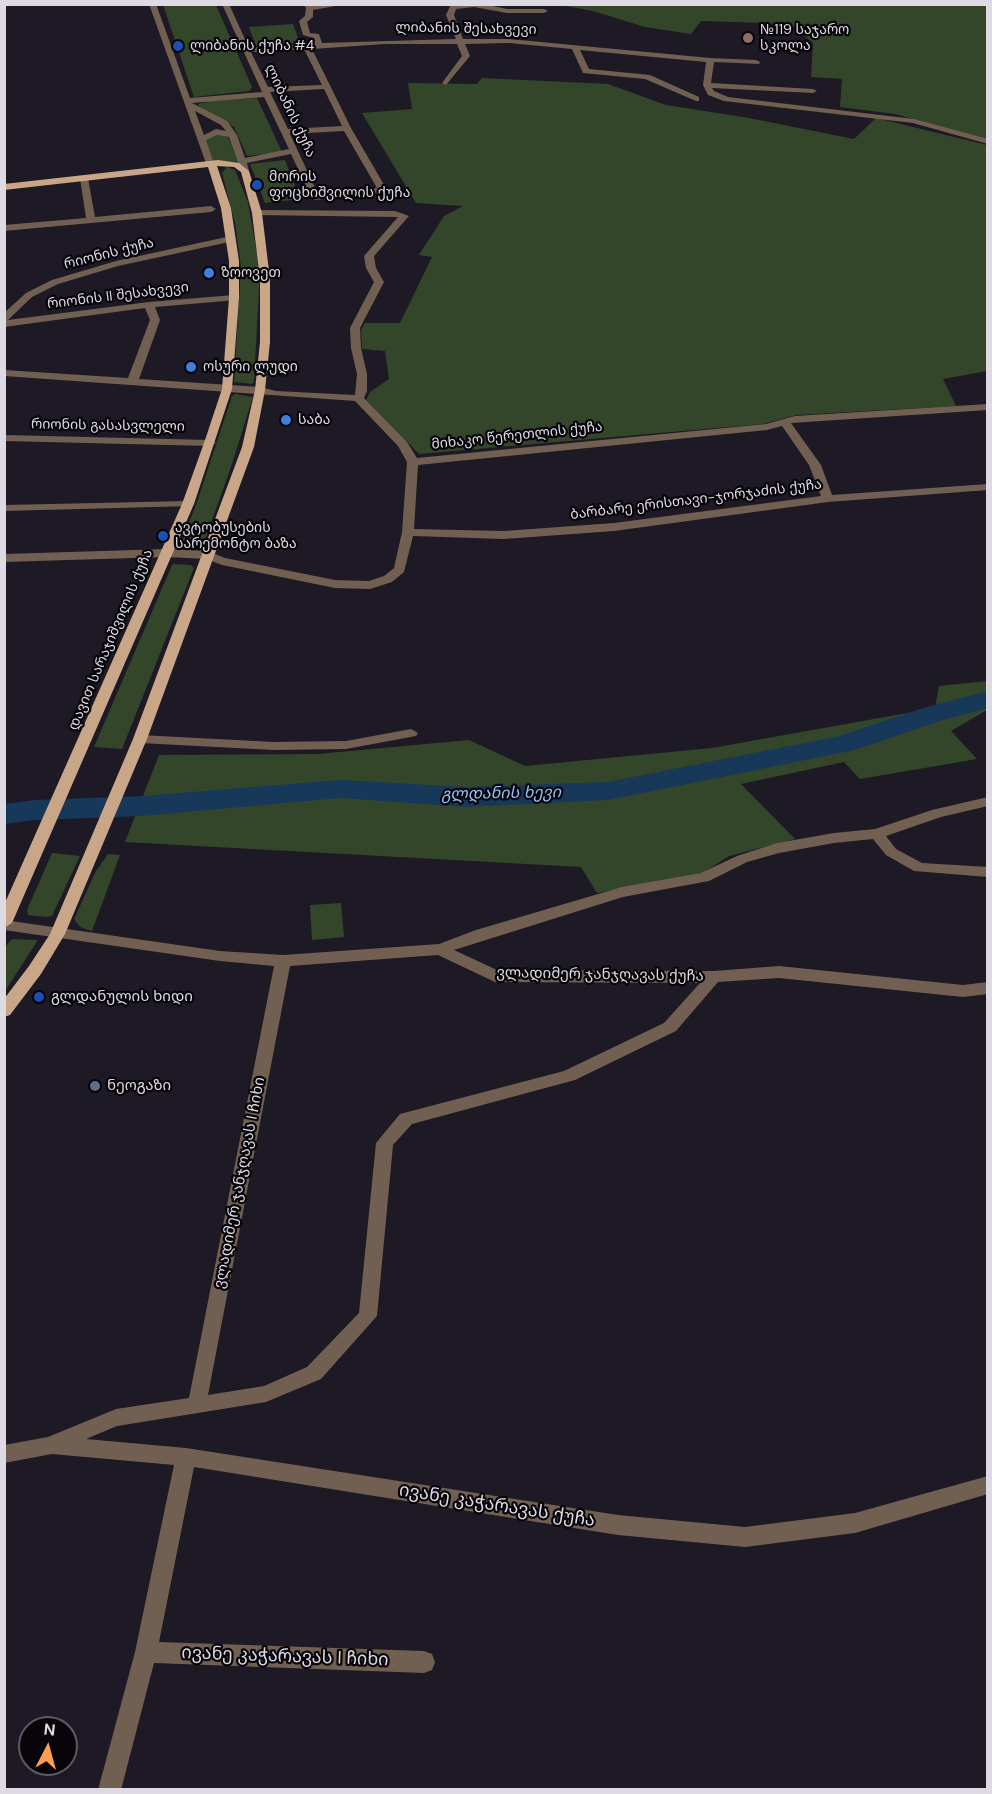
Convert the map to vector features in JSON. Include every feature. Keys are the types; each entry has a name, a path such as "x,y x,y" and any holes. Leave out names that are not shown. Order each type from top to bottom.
{"main road":[{"path":"4,187 210,164 236,165 245,171 257,213 265,279 265,342 260,390 248,447 140,739 57,934 35,970 4,1011"},
{"name":"დავით სარაჯიშვილის ქუჩა","path":"4,924 188,504 227,389 234,298 231,239 226,208 214,167 210,164"}],"street":[{"path":"152,4 210,164"},
{"name":"ლიბანის ქუჩა","path":"225,4 315,197 382,190 347,128"},
{"path":"285,132 347,128 306,45 319,42 316,36 307,35 303,21 309,17 308,6 344,4"},
{"path":"446,83 466,56 450,15 454,6 474,5 507,11 544,11"},
{"name":"ლიბანის შესახვევი","path":"246,50 306,45 509,40 710,60 756,62"},
{"path":"575,47 586,71 646,76 696,99"},
{"path":"710,60 707,85 711,93 727,99 852,111 914,121 987,142"},
{"path":"707,85 813,91"},
{"path":"189,103 265,92 326,87"},
{"path":"189,103 224,123 233,135 245,171"},
{"path":"201,139 216,132 233,135"},
{"path":"242,160 294,151"},
{"path":"84,178 91,220"},
{"path":"4,228 211,209"},
{"path":"4,373 134,380 260,390 276,394 358,398 362,391 362,374 356,348 355,328 379,282 371,268 369,256 404,216 383,213 257,213"},
{"name":"რიონის ქუჩა","path":"4,319 29,295 55,282 116,264 231,239"},
{"name":"რიონის II შესახვევი","path":"4,324 149,305 234,298"},
{"path":"134,380 155,320 149,305"},
{"name":"მიხაკო წერეთლის ქუჩა","path":"358,398 403,444 413,462 767,427 795,419 987,407"},
{"path":"785,423 815,465 828,499"},
{"name":"რიონის გასასვლელი","path":"4,438 210,443"},
{"path":"4,558 167,553 208,555 222,561 335,584 370,585 388,579 400,569 408,532 413,462"},
{"name":"ბარბარე ერისთავი-ჯორჯაძის ქუჩა","path":"408,532 504,535 614,527 828,499 987,487"},
{"path":"4,508 188,504"},
{"path":"140,739 274,746 346,745 411,733"},
{"path":"4,924 57,934 220,956 283,961 440,949 481,934 622,892 704,877 742,859 777,848 834,838 877,834 937,813 987,801"},
{"path":"877,834 891,852 919,868 987,872"},
{"name":"ვლადიმერ ჯანჯღავას ქუჩა","path":"440,949 495,976 714,977 779,972 963,991 987,988"},
{"name":"ვლადიმერ ჯანჯღავას I ჩიხი","path":"197,1404 283,961"},
{"path":"52,1445 116,1418 266,1394 314,1373 368,1316 385,1143 406,1119 569,1076 670,1027 714,977"},
{"name":"ივანე კაჭარავას ქუჩა","path":"4,1454 52,1445 186,1457 618,1525 745,1537 855,1523 987,1485"},
{"path":"109,1790 146,1652 186,1457"},
{"name":"ივანე კაჭარავას I ჩიხი","path":"146,1652 424,1662"}],"green space":[{"path":"555,4 987,5 987,140 895,114 840,107 842,79 811,77 813,43 794,27 766,23 701,21 691,34 645,27 593,11"},
{"path":"163,5 216,5 252,87 249,91 194,97"},
{"path":"293,24 300,43 256,46 249,27"},
{"path":"482,78 608,84 666,105 749,118 854,139 876,118 987,145 987,371 943,379 956,406 797,415 763,424 419,454 366,400 370,392 389,379 385,351 362,349 361,330 365,323 400,323 432,257 419,255 444,216 463,206 416,203 362,113 412,109 408,83 477,84"},
{"path":"257,98 282,152 247,156 234,127 200,108 198,104"},
{"path":"217,135 228,137 239,163 212,161 205,139"},
{"path":"285,160 300,199 265,203 250,164"},
{"path":"222,165 235,170 248,202 260,271 254,382 252,384 234,382 241,267 235,223 222,173 226,168"},
{"path":"235,394 253,397 203,545 181,543 232,396"},
{"path":"172,565 191,565 194,568 122,749 94,747"},
{"path":"987,681 987,710 951,731 977,759 860,779 844,762 741,784 795,839 729,856 703,873 597,893 581,867 125,842 159,755 318,754 469,740 525,766 712,748 935,708 939,686"},
{"path":"52,853 80,856 52,916 28,915 27,910"},
{"path":"108,854 120,855 92,931 80,927 74,919 96,871"},
{"path":"341,903 344,937 312,940 310,905"},
{"path":"12,939 38,940 5,991 5,947"}],"waterway":[{"name":"გლდანის ხევი","path":"4,814 35,810 142,806 340,789 466,797 608,791 845,744 933,714 988,699"}],"place":[{"name":"№119 საჯარო სკოლა","path":"748,38"},
{"name":"ლიბანის ქუჩა #4","path":"178,46"},
{"name":"მორის ფოცხიშვილის ქუჩა","path":"257,185"},
{"name":"ზოოვეთ","path":"209,273"},
{"name":"ოსური ლუდი","path":"191,367"},
{"name":"საბა","path":"286,420"},
{"name":"ავტობუსების სარემონტო ბაზა","path":"163,536"},
{"name":"გლდანულის ხიდი","path":"39,997"},
{"name":"ნეოგაზი","path":"95,1086"}]}
